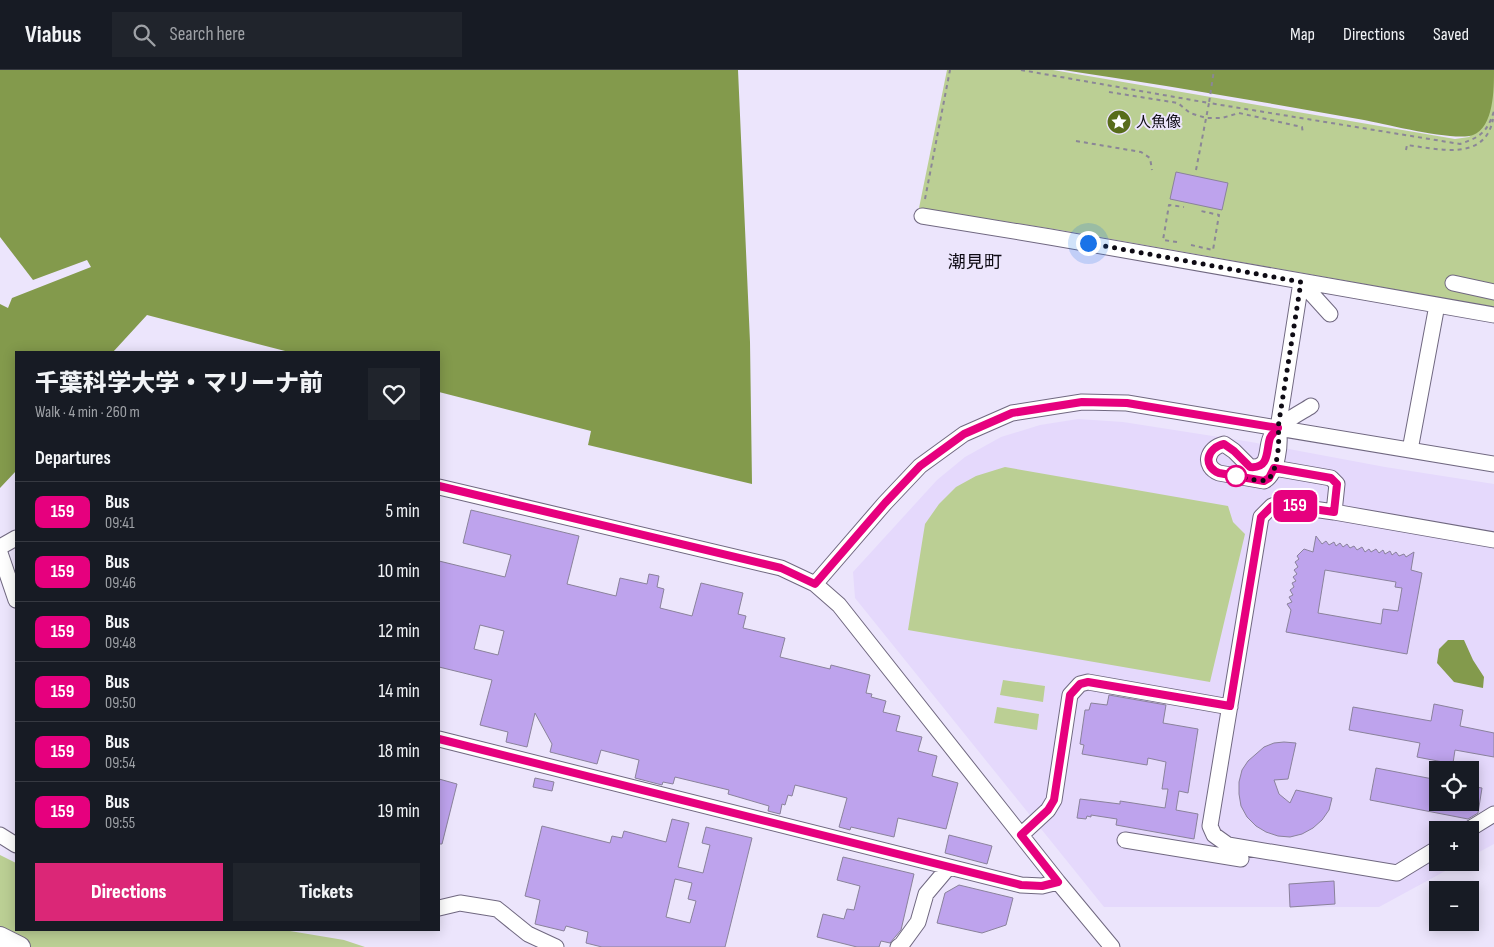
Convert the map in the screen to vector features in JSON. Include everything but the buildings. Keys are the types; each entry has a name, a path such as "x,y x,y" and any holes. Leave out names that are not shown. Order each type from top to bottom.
{"main road":[{"path":"0,937 20,947"}],"street":[{"path":"922,216 1494,315"},
{"path":"1301,282 1330,314"},
{"path":"1301,282 1278,428 1280,438 1274,468 1269,478 1264,481 1214,471 1208,458 1209,453 1214,448 1224,444 1250,467 1262,465 1267,460 1271,436 1278,428 1311,406"},
{"path":"1410,450 1443,306 1456,284 1494,292"},
{"path":"815,584 885,503 920,466 964,434 1012,413 1082,402 1127,403 1494,464"},
{"path":"1274,468 1331,478 1337,484 1334,512"},
{"path":"440,486 781,568 815,584 840,605 1058,882 1112,947"},
{"path":"1429,853 1397,873 1228,845 1220,840 1210,826 1261,517 1272,506 1278,504 1494,540"},
{"path":"0,547 15,539"},
{"path":"0,553 15,597"},
{"path":"1021,835 1048,810 1054,800 1070,695 1080,684 1088,682 1230,706"},
{"path":"440,739 1021,885 1042,886 1058,882"},
{"path":"1479,823 1494,814"},
{"path":"0,835 15,844"},
{"path":"1125,840 1242,860"},
{"path":"898,947 918,922 926,894 948,868"},
{"path":"440,908 460,903 497,909 528,934 556,947"}],"path":[{"path":"925,199 950,70"},
{"path":"1021,70 1460,144 1478,137 1488,127 1494,112"},
{"path":"1196,170 1214,70"},
{"path":"1109,92 1178,103 1190,113 1206,118 1222,118 1239,113 1302,127 1303,134"},
{"path":"1406,150 1407,145 1453,151 1468,148 1484,140 1490,131 1494,112"},
{"path":"1490,131 1494,132"},
{"path":"1076,141 1141,152 1150,158 1152,170"},
{"path":"1177,242 1163,240 1167,214 1169,205 1184,207"},
{"path":"1191,246 1213,250 1219,215 1201,212"}],"shaded area":[{"path":"0,70 738,70 750,342 752,484 588,445 591,431 440,392 440,351 285,351 147,315 114,351 15,351 15,472 0,488 0,304 8,308 12,298 91,267 87,260 33,280 0,237"},
{"path":"947,70 1053,70 1455,139 1469,137 1478,129 1494,70 1494,307 1060,230 919,208"},
{"path":"1063,70 1494,70 1494,78 1493,97 1489,116 1485,124 1480,131 1464,137"},
{"path":"1078,419 1123,422 1494,484 1494,844 1479,852 1479,821 1429,821 1429,871 1445,871 1379,907 1104,907 855,598 853,572 937,480 965,457 1001,437 1040,425"},
{"path":"1005,467 1228,506 1233,522 1245,534 1210,682 908,630 925,524 939,504 956,487 976,476"},
{"path":"1448,640 1464,640 1473,660 1484,677 1483,688 1454,682 1437,663 1439,649"},
{"path":"1003,680 1045,686 1043,702 1000,695"},
{"path":"997,707 1039,714 1037,730 994,723"},
{"path":"0,855 15,862 15,931 290,931 344,940 365,947 0,947"}],"bus line":[{"name":"159","path":"440,486 781,568 815,584 885,503 920,466 964,434 1012,413 1082,402 1127,403 1278,428 1271,436 1267,460 1262,465 1254,468 1250,467 1229,446 1224,444 1214,448 1209,453 1210,465 1214,471 1219,473 1264,481 1274,472 1274,468 1331,478 1337,484 1338,492 1334,512 1278,504 1272,506 1261,517 1230,706 1088,682 1080,684 1075,688 1070,695 1054,800 1048,810 1021,835 1058,882 1042,886 1021,885 440,739"}],"place":[{"name":"人魚像","path":"1119,122"}],"district":[{"name":"潮見町","path":"975,262"}],"route":[{"path":"1088,243 1301,282 1278,428 1280,438 1274,472 1264,481 1234,476 1236,476"}]}
